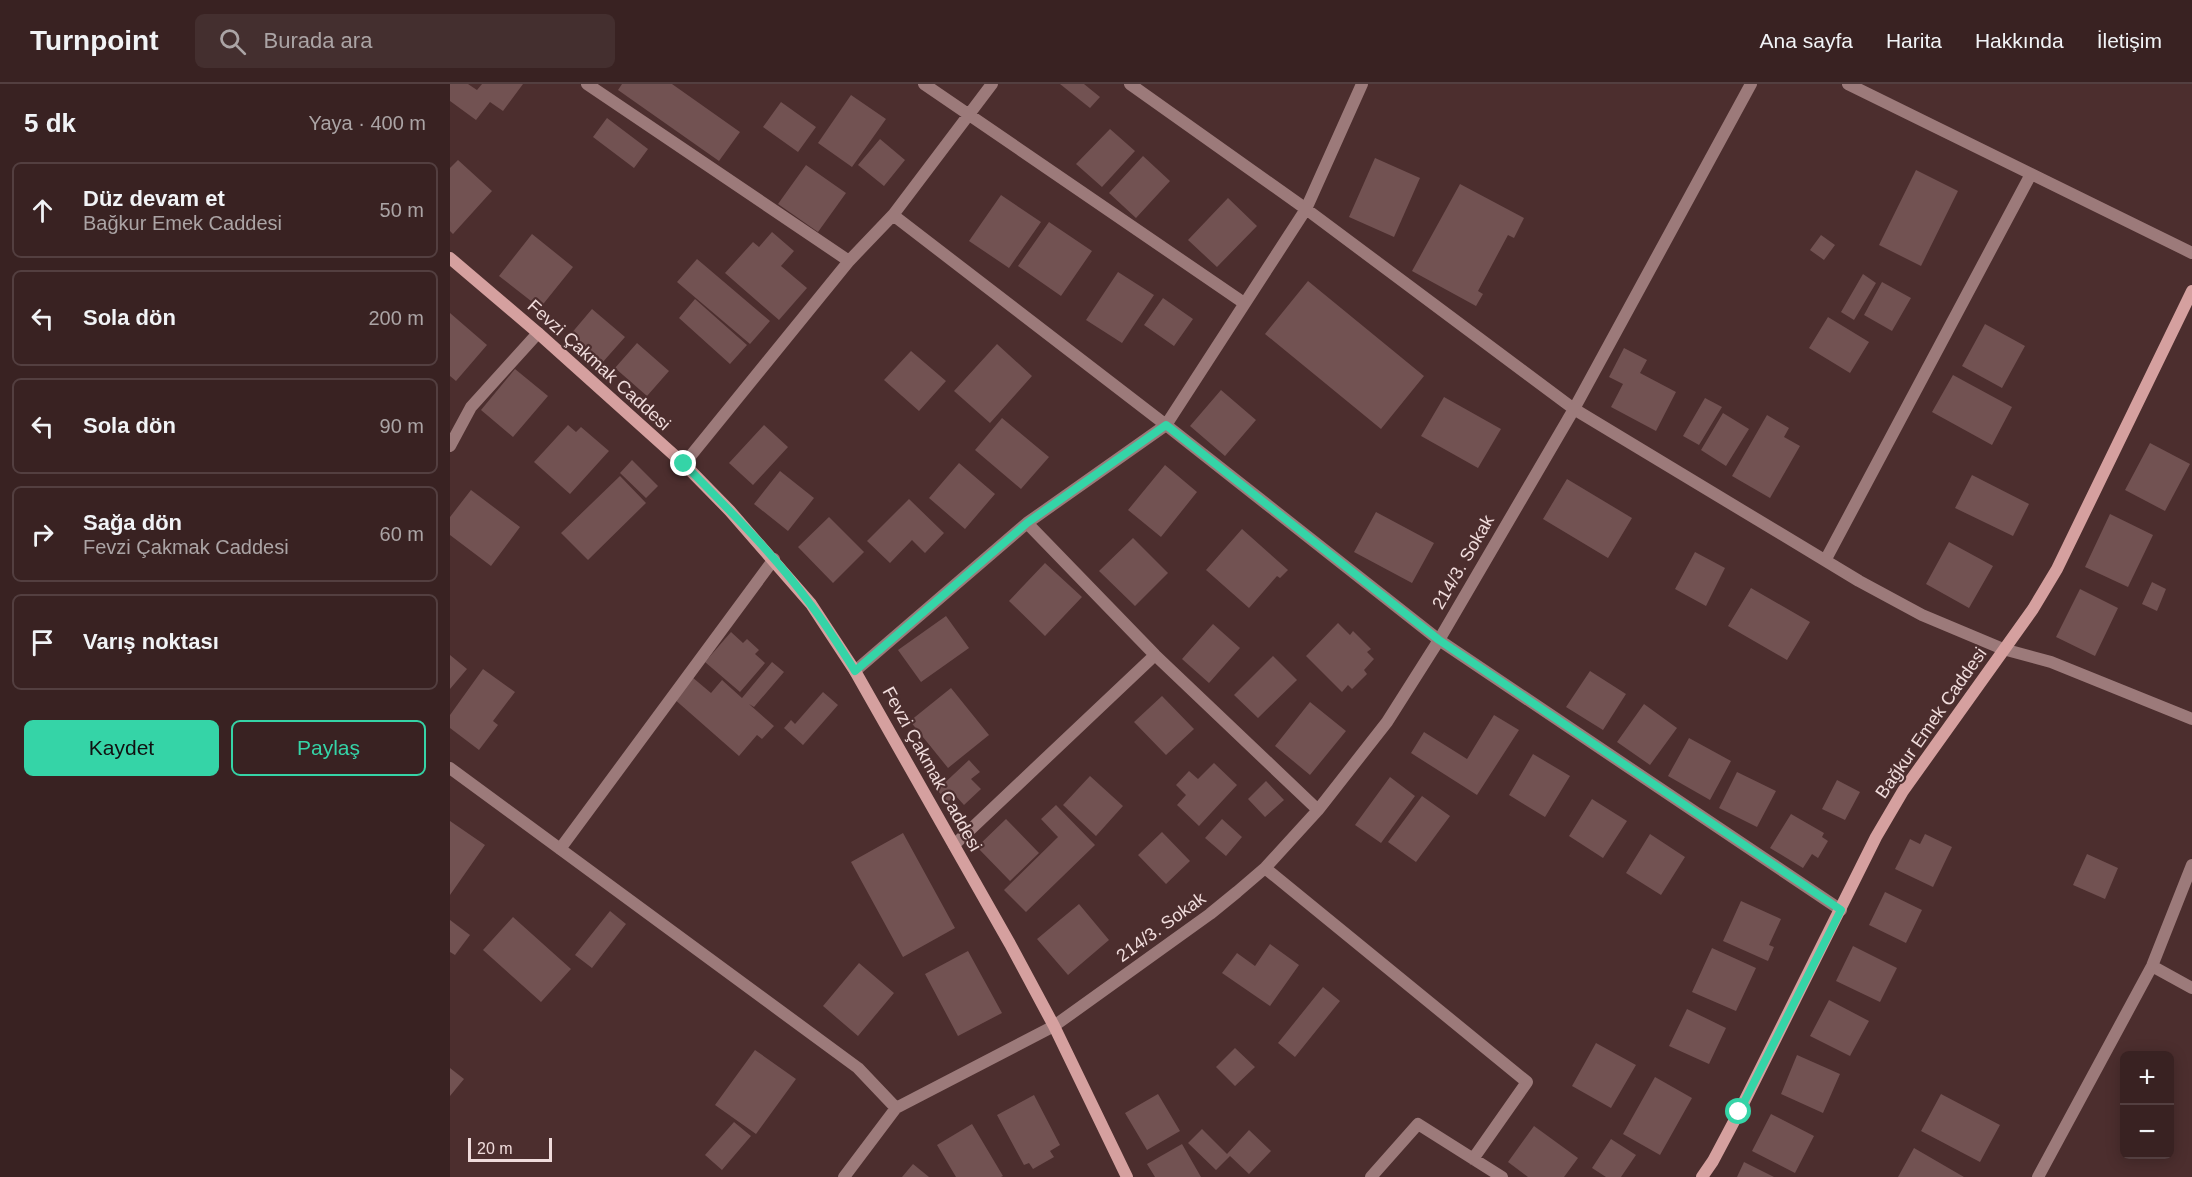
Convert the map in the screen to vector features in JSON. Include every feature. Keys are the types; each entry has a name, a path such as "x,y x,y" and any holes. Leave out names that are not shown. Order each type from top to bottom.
{"main road":[{"name":"Fevzi Çakmak Caddesi","path":"450,258 538,333 684,464 774,559 811,604 855,671 1010,944 1054,1026 1127,1177"},
{"name":"Bağkur Emek Caddesi","path":"1702,1177 1739,1112 1876,837 1903,791 2033,609 2057,569 2192,291"}],"street":[{"path":"587,84 849,261"},
{"path":"924,84 1245,303"},
{"path":"684,464 849,261 893,215 992,84"},
{"path":"1130,84 1306,209 1574,409 1859,581 1922,615 2003,649 2051,662 2192,719"},
{"path":"855,671 1027,523 1166,425 1306,209 1362,84"},
{"name":"214/3. Sokak","path":"896,1108 1054,1026 1210,914 1265,868 1318,810 1387,722 1439,640 1574,409 1751,84"},
{"path":"1848,84 2192,253"},
{"path":"1826,559 2031,174"},
{"path":"893,215 1166,425 1439,640 1841,910"},
{"path":"450,446 471,407 538,333"},
{"path":"1027,523 1155,655 1318,810"},
{"path":"560,849 774,559"},
{"path":"954,845 1155,655"},
{"path":"450,768 858,1068 896,1108 844,1177"},
{"path":"2038,1177 2152,966 2192,866"},
{"path":"1265,868 1527,1082 1473,1159"},
{"path":"2152,966 2192,988"},
{"path":"1371,1177 1418,1124 1502,1177"}],"building":[{"path":"450,84 468,84 477,90 482,84 523,84 503,111 490,102 476,120 450,101"},
{"path":"622,84 672,84 740,132 719,161 618,90"},
{"path":"1060,84 1084,84 1100,97 1090,108"},
{"path":"851,95 886,119 852,167 818,143"},
{"path":"781,102 816,127 798,152 763,127"},
{"path":"607,118 648,149 634,168 593,137"},
{"path":"1110,129 1135,151 1102,187 1076,164"},
{"path":"880,139 905,160 884,186 858,165"},
{"path":"1143,156 1170,181 1136,218 1109,193"},
{"path":"1375,158 1420,178 1394,237 1349,217"},
{"path":"458,160 492,191 453,234 450,231 450,168"},
{"path":"806,165 846,193 818,232 778,204"},
{"path":"1916,170 1958,191 1921,266 1879,245"},
{"path":"1460,184 1524,218 1514,238 1508,235 1478,291 1483,294 1476,306 1412,271"},
{"path":"1001,195 1041,222 1009,268 969,241"},
{"path":"1228,198 1257,226 1217,267 1188,240"},
{"path":"1049,222 1092,251 1061,296 1018,266"},
{"path":"772,232 794,251 781,266 807,288 779,320 725,273 753,242 759,247"},
{"path":"532,234 573,267 540,308 499,276"},
{"path":"1821,235 1835,245 1824,260 1810,250"},
{"path":"697,259 770,321 750,344 677,282"},
{"path":"1118,272 1154,295 1122,343 1086,320"},
{"path":"1863,274 1876,283 1854,320 1841,312"},
{"path":"1308,281 1424,376 1381,429 1265,334"},
{"path":"1882,282 1911,298 1892,331 1864,315"},
{"path":"1163,298 1193,319 1174,346 1144,325"},
{"path":"695,299 747,345 730,364 679,318"},
{"path":"592,309 625,337 602,363 570,335"},
{"path":"450,313 487,345 456,381 450,376"},
{"path":"1828,317 1869,342 1850,373 1809,348"},
{"path":"1985,324 2025,346 2002,388 1962,366"},
{"path":"637,343 669,371 647,396 615,368"},
{"path":"997,344 1032,376 990,423 954,391"},
{"path":"1624,348 1647,360 1640,373 1676,392 1656,431 1611,407 1623,384 1609,377"},
{"path":"911,351 946,381 919,411 884,380"},
{"path":"515,369 548,396 513,437 481,410"},
{"path":"1953,375 2012,407 1992,445 1932,412"},
{"path":"1221,390 1256,420 1225,456 1190,426"},
{"path":"1444,397 1501,429 1478,468 1421,436"},
{"path":"1705,398 1722,407 1699,445 1683,436"},
{"path":"1723,413 1749,429 1726,466 1701,450"},
{"path":"1767,415 1789,428 1784,437 1800,446 1770,498 1732,476"},
{"path":"1002,418 1049,457 1021,489 975,450"},
{"path":"568,425 576,432 581,427 609,451 570,494 534,462"},
{"path":"764,425 788,447 753,485 729,463"},
{"path":"2150,443 2190,464 2165,511 2125,490"},
{"path":"632,460 658,486 646,498 620,473"},
{"path":"959,463 995,494 965,529 929,498"},
{"path":"1165,465 1197,492 1161,537 1128,510"},
{"path":"780,471 814,498 788,531 754,504"},
{"path":"1972,475 2029,504 2013,536 1955,508"},
{"path":"620,476 646,503 588,560 561,533"},
{"path":"1567,479 1632,518 1608,558 1543,519"},
{"path":"471,490 520,527 491,566 450,535 450,517"},
{"path":"909,499 944,533 925,553 912,540 890,563 867,541"},
{"path":"1376,512 1434,543 1412,583 1354,552"},
{"path":"2110,514 2153,535 2128,587 2085,567"},
{"path":"829,517 864,552 833,583 798,547"},
{"path":"1242,529 1288,570 1280,578 1277,576 1249,608 1206,570"},
{"path":"1133,538 1168,573 1135,606 1099,571"},
{"path":"1949,542 1993,566 1969,608 1926,584"},
{"path":"1695,552 1725,568 1706,606 1675,589"},
{"path":"1045,563 1082,597 1045,636 1009,601"},
{"path":"2152,582 2166,589 2157,611 2142,604"},
{"path":"1751,588 1810,622 1787,660 1728,626"},
{"path":"2080,589 2118,608 2095,656 2056,637"},
{"path":"946,616 969,648 921,682 898,650"},
{"path":"1338,623 1350,635 1353,631 1371,649 1367,652 1374,659 1364,670 1367,674 1352,689 1348,685 1342,692 1306,656"},
{"path":"1213,624 1240,648 1209,683 1182,659"},
{"path":"731,632 743,643 747,639 759,650 755,654 765,663 740,692 705,662"},
{"path":"450,655 467,669 450,689"},
{"path":"1273,656 1297,680 1258,718 1234,695"},
{"path":"772,662 784,672 754,707 749,704 774,726 762,739 757,735 739,756 673,698 692,677 711,693 722,680 742,698"},
{"path":"483,669 515,692 493,721 498,725 479,750 450,728 450,715"},
{"path":"1590,671 1626,694 1603,730 1566,707"},
{"path":"951,688 989,735 948,768 910,721"},
{"path":"823,692 838,705 803,745 784,728 791,720 795,724"},
{"path":"1162,696 1194,729 1166,755 1134,722"},
{"path":"1310,702 1346,731 1310,775 1275,746"},
{"path":"1644,704 1677,728 1650,765 1617,742"},
{"path":"1494,715 1519,730 1477,795 1411,753 1424,732 1467,759"},
{"path":"1689,738 1731,761 1710,800 1668,776"},
{"path":"1533,754 1570,776 1545,817 1509,795"},
{"path":"969,760 980,772 971,779 981,789 964,805 955,795 948,802 937,790"},
{"path":"1214,763 1237,785 1199,826 1177,805 1186,795 1176,785 1189,771 1198,779"},
{"path":"1737,772 1776,791 1757,827 1719,808"},
{"path":"1090,776 1123,806 1096,836 1063,805"},
{"path":"1390,777 1415,796 1381,843 1355,825"},
{"path":"1837,780 1860,792 1845,820 1822,809"},
{"path":"1266,781 1284,800 1265,817 1248,799"},
{"path":"1422,796 1450,816 1416,862 1388,842"},
{"path":"1592,799 1627,821 1603,858 1569,836"},
{"path":"1056,805 1095,845 1026,912 1004,890 1058,837 1041,819"},
{"path":"1791,814 1824,833 1822,837 1828,841 1818,858 1812,854 1803,868 1770,848"},
{"path":"1006,819 1039,853 1010,881 977,847"},
{"path":"1222,819 1242,837 1226,856 1205,838"},
{"path":"450,821 485,845 450,895"},
{"path":"1162,832 1190,861 1166,884 1138,855"},
{"path":"903,833 955,928 903,957 851,862"},
{"path":"1650,834 1685,857 1661,895 1626,873"},
{"path":"1925,834 1952,847 1933,887 1895,869 1910,839 1920,844"},
{"path":"2087,854 2118,868 2105,899 2073,885"},
{"path":"1885,892 1922,910 1906,943 1869,925"},
{"path":"1741,901 1781,919 1769,945 1774,947 1768,961 1723,941"},
{"path":"1079,904 1109,940 1068,975 1037,939"},
{"path":"610,911 626,924 592,968 575,955"},
{"path":"513,917 571,969 541,1002 483,950"},
{"path":"450,920 470,935 455,955 450,952"},
{"path":"1270,944 1299,965 1270,1006 1222,973 1237,953 1255,966"},
{"path":"1853,946 1897,968 1880,1002 1836,981"},
{"path":"1712,948 1756,968 1736,1011 1692,992"},
{"path":"968,951 1002,1013 958,1036 925,974"},
{"path":"859,963 894,993 858,1036 823,1006"},
{"path":"1323,987 1340,1001 1295,1057 1278,1043"},
{"path":"1829,1000 1869,1021 1850,1056 1810,1036"},
{"path":"1687,1009 1726,1028 1709,1064 1669,1046"},
{"path":"1596,1043 1636,1065 1611,1108 1572,1086"},
{"path":"1235,1048 1255,1067 1235,1086 1216,1067"},
{"path":"755,1050 796,1079 756,1134 715,1105"},
{"path":"1797,1055 1840,1074 1823,1113 1781,1094"},
{"path":"450,1068 464,1079 450,1096"},
{"path":"1655,1077 1692,1098 1660,1155 1623,1134"},
{"path":"1158,1094 1180,1131 1147,1150 1125,1113"},
{"path":"1941,1094 2000,1125 1980,1162 1921,1131"},
{"path":"1034,1095 1060,1145 1050,1151 1054,1157 1033,1169 1029,1163 1024,1165 997,1115"},
{"path":"1771,1114 1814,1136 1795,1173 1752,1151"},
{"path":"734,1122 751,1136 722,1170 705,1155"},
{"path":"972,1124 1003,1176 956,1177 937,1145"},
{"path":"1534,1126 1578,1158 1564,1177 1528,1177 1508,1162"},
{"path":"1202,1129 1227,1154 1249,1130 1271,1151 1249,1174 1230,1156 1216,1170 1188,1143"},
{"path":"1611,1139 1636,1155 1621,1177 1606,1177 1592,1168"},
{"path":"1182,1144 1201,1177 1155,1177 1147,1164"},
{"path":"1914,1148 1964,1177 1898,1177"},
{"path":"1744,1162 1774,1177 1737,1177"},
{"path":"913,1164 929,1177 902,1177"}],"route":[{"path":"684,464 774,559 811,604 855,671 1027,523 1166,425 1439,640 1841,910 1739,1112"}]}
